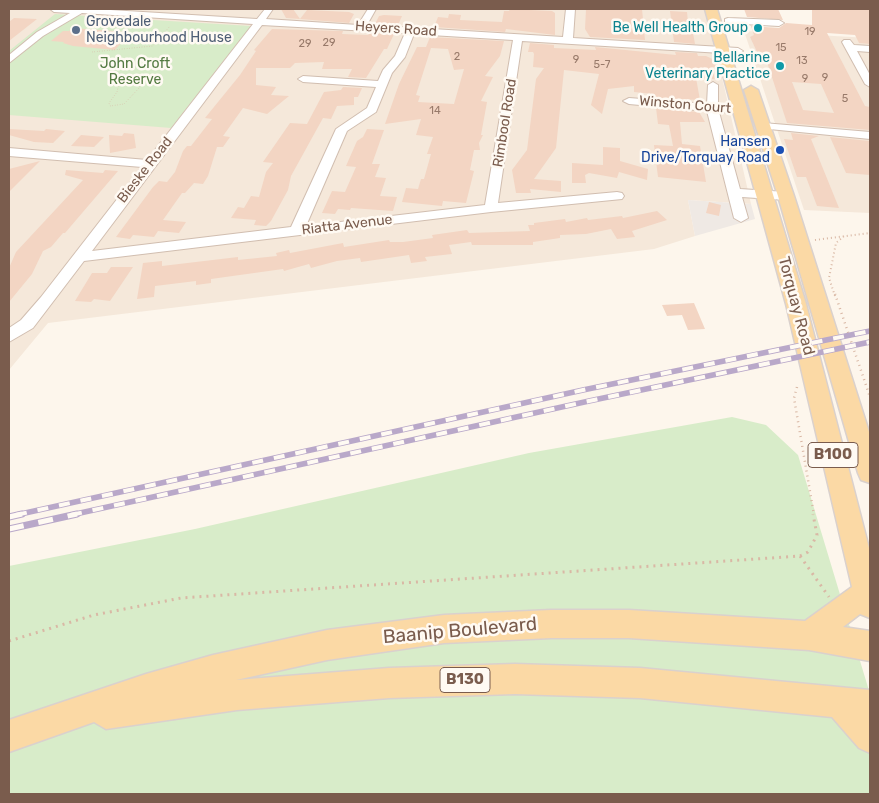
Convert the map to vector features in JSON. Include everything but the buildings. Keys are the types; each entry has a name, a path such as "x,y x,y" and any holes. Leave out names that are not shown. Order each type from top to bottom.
{"main road":[{"name":"Torquay Road","path":"711,9 731,51 762,126 786,196 870,473"},
{"name":"Torquay Road","path":"726,15 741,110 796,304 868,599"},
{"path":"809,636 839,612 868,599"},
{"name":"Baanip Boulevard","path":"9,736 146,689 213,670 327,645 444,629 551,624 629,624 809,636 870,646"},
{"name":"Baanip Boulevard","path":"60,720 246,694 389,683 514,679 640,683 743,691 855,704"},
{"path":"855,704 870,737"}],"street":[{"name":"Heyers Road","path":"54,9 731,51"},
{"name":"Bieske Road","path":"14,333 46,301 269,9"},
{"path":"361,27 372,9"},
{"path":"568,40 571,9"},
{"path":"9,60 40,34 80,11"},
{"path":"726,15 779,23"},
{"path":"296,232 342,129 372,110 387,72 400,57 411,30"},
{"name":"Rimbool Road","path":"491,208 518,37"},
{"path":"870,49 849,45 870,84"},
{"path":"303,79 382,84"},
{"path":"713,85 712,108 741,218"},
{"name":"Winston Court","path":"629,101 741,110"},
{"path":"762,126 870,136"},
{"path":"9,153 150,164"},
{"path":"734,192 786,196"},
{"name":"Riatta Avenue","path":"78,258 491,208 617,196"}],"path":[{"path":"92,52 153,46 173,23"},
{"path":"124,79 138,81 140,87 124,104 110,106 109,103 118,92 119,83 124,79"},
{"path":"800,242 870,233"},
{"path":"844,236 836,243 829,278 870,397"},
{"path":"9,641 94,615 181,598 800,556 808,552 817,535 794,398 799,382"},
{"path":"800,556 839,612"}],"shaded area":[{"path":"9,9 704,9 751,204 688,200 695,236 654,249 48,323 9,370"},
{"path":"744,31 870,38 870,213 804,210"},
{"path":"688,200 751,204 755,219 695,236"}],"green space":[{"name":"John Croft Reserve","path":"55,14 251,26 171,128 9,115 9,51"},
{"path":"732,417 766,425 798,455 870,694 870,794 9,794 9,566 195,529 529,453"}],"railway":[{"path":"16,515 583,390 870,331"},
{"path":"71,515 589,401 870,342"},
{"path":"9,517 22,514"},
{"path":"9,529 77,514"}],"place":[{"name":"Be Well Health Group","path":"758,28"},
{"name":"Grovedale Neighbourhood House","path":"76,30"},
{"name":"Bellarine Veterinary Practice","path":"780,66"},
{"name":"Hansen Drive/Torquay Road","path":"780,150"}]}
